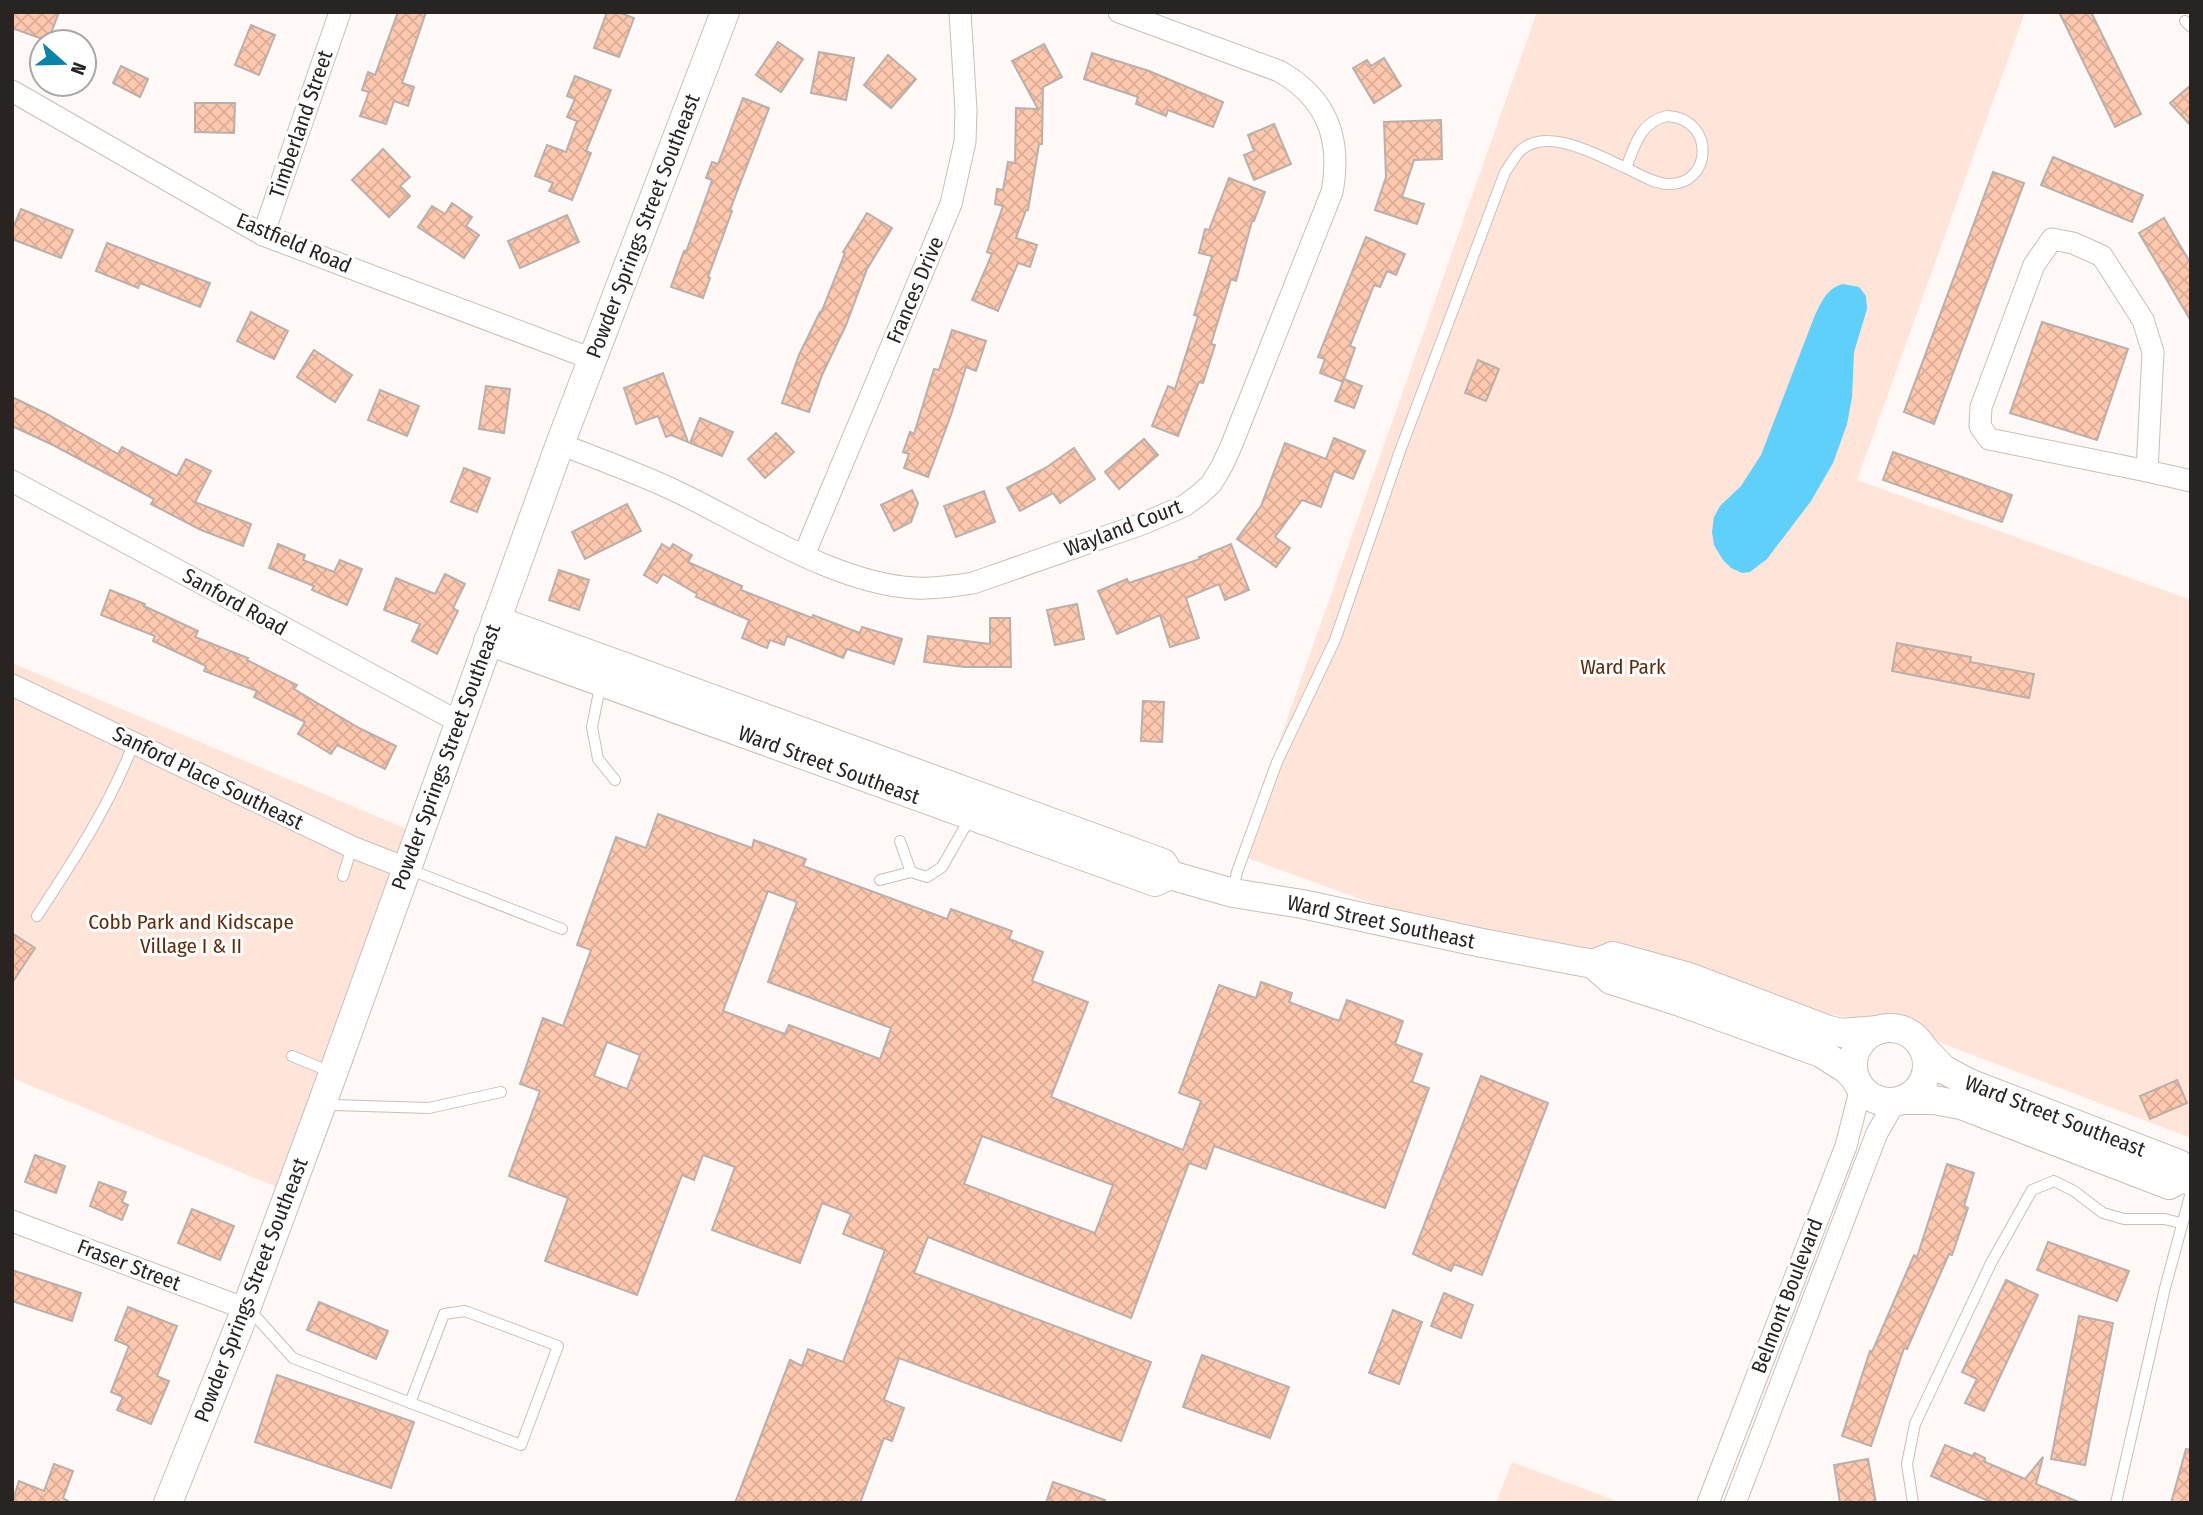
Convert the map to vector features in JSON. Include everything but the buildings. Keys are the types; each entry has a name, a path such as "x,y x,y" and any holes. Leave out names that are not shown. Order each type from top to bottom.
{"street":[{"name":"Timberland Street","path":"263,235 340,12"},
{"name":"Powder Springs Street Southeast","path":"168,1503 246,1309 560,444 725,12"},
{"name":"Frances Drive","path":"804,555 951,204 959,173 967,110 960,12"},
{"name":"Wayland Court","path":"560,444 687,496 765,538 845,572 883,584 914,588 973,583 1165,516 1199,495 1211,484 1222,466 1332,192 1336,150 1321,110 1310,93 1297,81 1279,71 1119,12"},
{"name":"Eastfield Road","path":"12,91 263,235 592,359"},
{"path":"2147,471 2153,352 2143,320 2102,256 2073,243 2052,239 2034,265 1982,407 1980,426 1989,439 2191,481"},
{"name":"Sanford Road","path":"12,481 459,722"},
{"name":"Ward Street Southeast","path":"492,631 953,786 1163,863 1170,875"},
{"name":"Ward Street Southeast","path":"605,671 967,815 1155,882 1170,875 1233,893 1301,904 1593,964 1611,980 1821,1053 1846,1069 1863,1092 1877,1101 1934,1100 1961,1105 2169,1185 2188,1184 2179,1164 1969,1083 1943,1069 1917,1039 1906,1031 1892,1028 1851,1033 1829,1030 1689,977 1613,957 1593,964"},
{"name":"Sanford Place Southeast","path":"12,685 352,847 406,868"},
{"path":"1858,1083 1853,1062 1858,1047 1866,1037 1878,1030"},
{"path":"1900,1101 1917,1091 1925,1079 1928,1065 1925,1050"},
{"name":"Belmont Boulevard","path":"1707,1503 1846,1146 1856,1112 1858,1083"},
{"name":"Belmont Boulevard","path":"1737,1497 1877,1133 1900,1101"},
{"name":"Fraser Street","path":"12,1221 246,1309"}],"lane":[{"path":"1233,893 1240,863 1277,762 1335,639 1400,451 1505,172 1520,150 1539,141 1551,141 1580,148 1626,168 1665,184 1684,180 1698,168 1702,160 1699,133 1685,120 1676,117 1657,118 1642,130 1626,168"},
{"path":"605,671 592,727 598,759 615,780"},
{"path":"37,916 73,862 111,794 134,742"},
{"path":"880,880 911,872 927,877 942,867 966,825 967,815 953,786"},
{"path":"900,841 911,872"},
{"path":"343,876 352,847"},
{"path":"406,868 562,929"},
{"path":"292,1056 333,1073"},
{"path":"323,1101 334,1105 429,1108 501,1092"},
{"path":"1913,1503 1907,1464 1915,1423 1991,1264 2032,1190 2054,1181 2074,1191 2103,1213 2123,1219 2164,1219 2181,1223"},
{"path":"2116,1503 2188,1184"},
{"path":"246,1309 293,1357 410,1403 521,1446 558,1346 465,1311 444,1314 410,1403"},
{"path":"1716,1482 1737,1497"}],"green space":[{"name":"Ward Park","path":"1537,12 2025,12 1857,480 2191,600 2191,1138 1899,1027 1671,984 1482,943 1239,855"},
{"name":"Cobb Park and Kidscape Village I & II","path":"12,663 414,832 289,1192 12,1078"},
{"path":"1512,1462 1622,1503 1496,1503"}],"water":[{"path":"1843,284 1859,287 1866,296 1867,309 1854,352 1852,397 1847,424 1833,463 1811,501 1767,559 1750,572 1742,573 1723,560 1714,545 1714,517 1720,506 1741,486 1761,455 1815,315 1829,292"}]}
